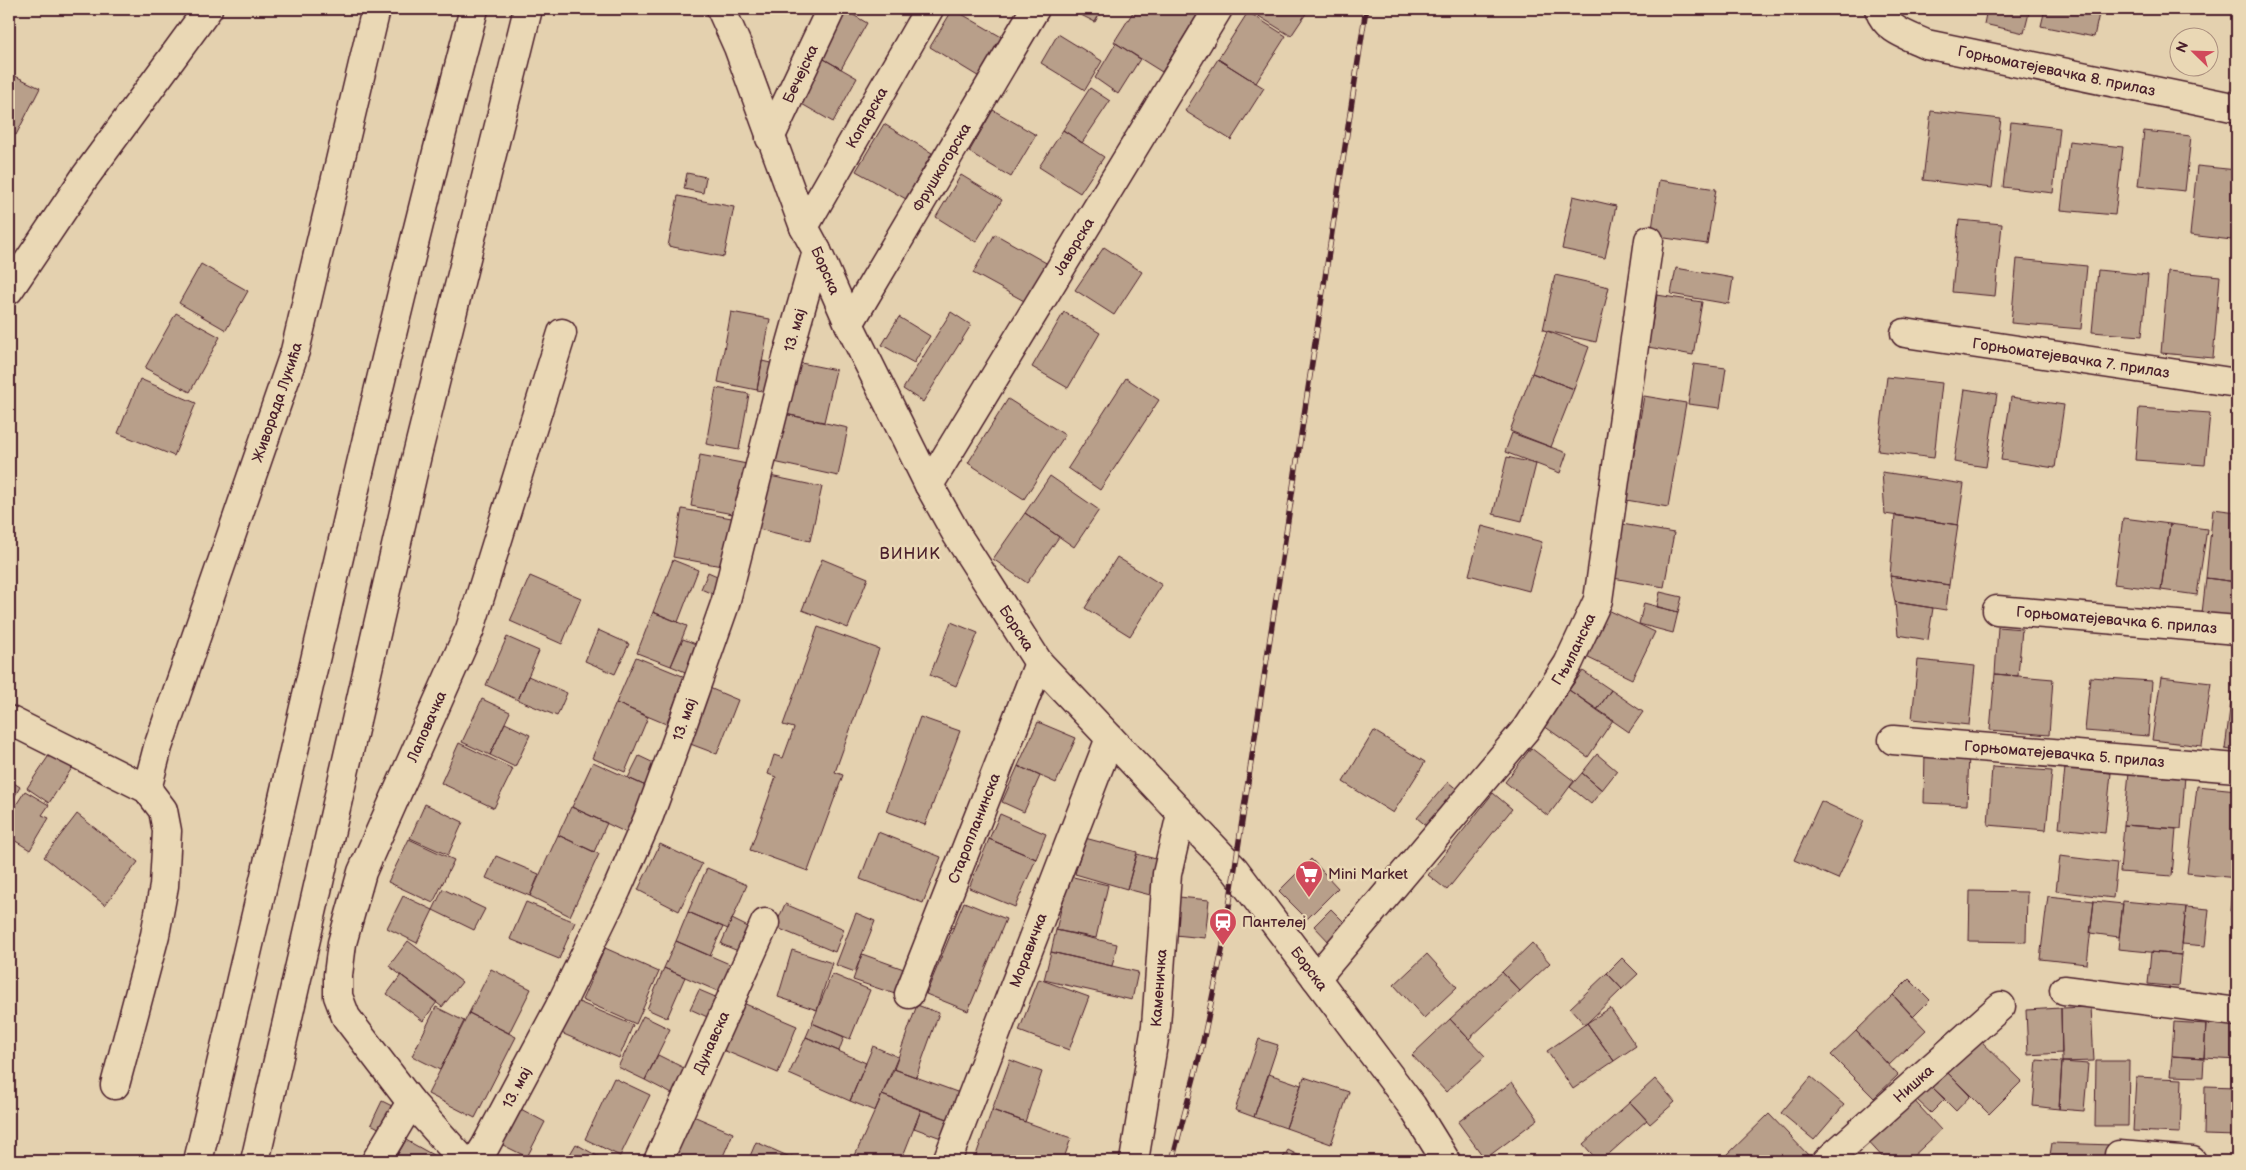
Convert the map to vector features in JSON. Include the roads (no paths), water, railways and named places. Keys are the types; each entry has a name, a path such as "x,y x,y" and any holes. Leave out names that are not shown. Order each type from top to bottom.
{"main road":[{"path":"9,290 85,177 208,9"},
{"name":"Живорада Лукића","path":"147,789 158,747 295,351 376,9"},
{"path":"198,1161 259,907 378,386 474,9"},
{"path":"254,1161 417,455 528,9"},
{"name":"Борска","path":"721,9 738,47 804,227 817,251 849,324 957,535 1039,662 1235,870 1412,1106 1446,1161"},
{"name":"Бечејска","path":"770,138 831,9"},
{"name":"Копарска","path":"804,227 929,9"},
{"name":"Фрушкогорска","path":"849,324 1034,9"},
{"name":"Јаворска","path":"930,485 1218,9"},
{"name":"Горњоматејевачка 8. прилаз","path":"1881,14 1892,28 1926,44 2237,108"},
{"name":"Гњиланска","path":"1316,978 1526,729 1568,664 1598,600 1649,240"},
{"name":"13. мај","path":"476,1161 563,1000 617,889 649,816 725,604 788,354 817,251"},
{"name":"Лаповачка","path":"464,1161 411,1102 346,1017 340,1003 337,985 342,943 362,872 470,629 562,333"},
{"name":"Горњоматејевачка 7. прилаз","path":"1905,333 2237,383"},
{"name":"Горњоматејевачка 6. прилаз","path":"1996,610 2237,630"},
{"name":"Старопланинска","path":"910,994 1039,662"},
{"path":"9,720 147,789 163,810 167,831 164,886 155,935 115,1085"},
{"name":"Моравичка","path":"947,1161 1110,738"},
{"name":"Горњоматејевачка 5. прилаз","path":"1893,740 2237,768"},
{"name":"Каменичка","path":"1134,1161 1156,1026 1167,874 1182,814"},
{"name":"Дунавска","path":"658,1161 765,923"},
{"path":"2064,990 2237,1012"},
{"name":"Нишка","path":"1827,1161 2001,1006"},
{"path":"376,1161 411,1102"},
{"path":"2119,1155 2192,1161"}],"railway":[{"path":"1172,1161 1201,1051 1223,946 1366,9"}],"place":[{"name":"Mini Market","path":"1309,898"},
{"name":"Пантелеј","path":"1223,946"}],"district":[{"name":"ВИНИК","path":"910,554"}]}
